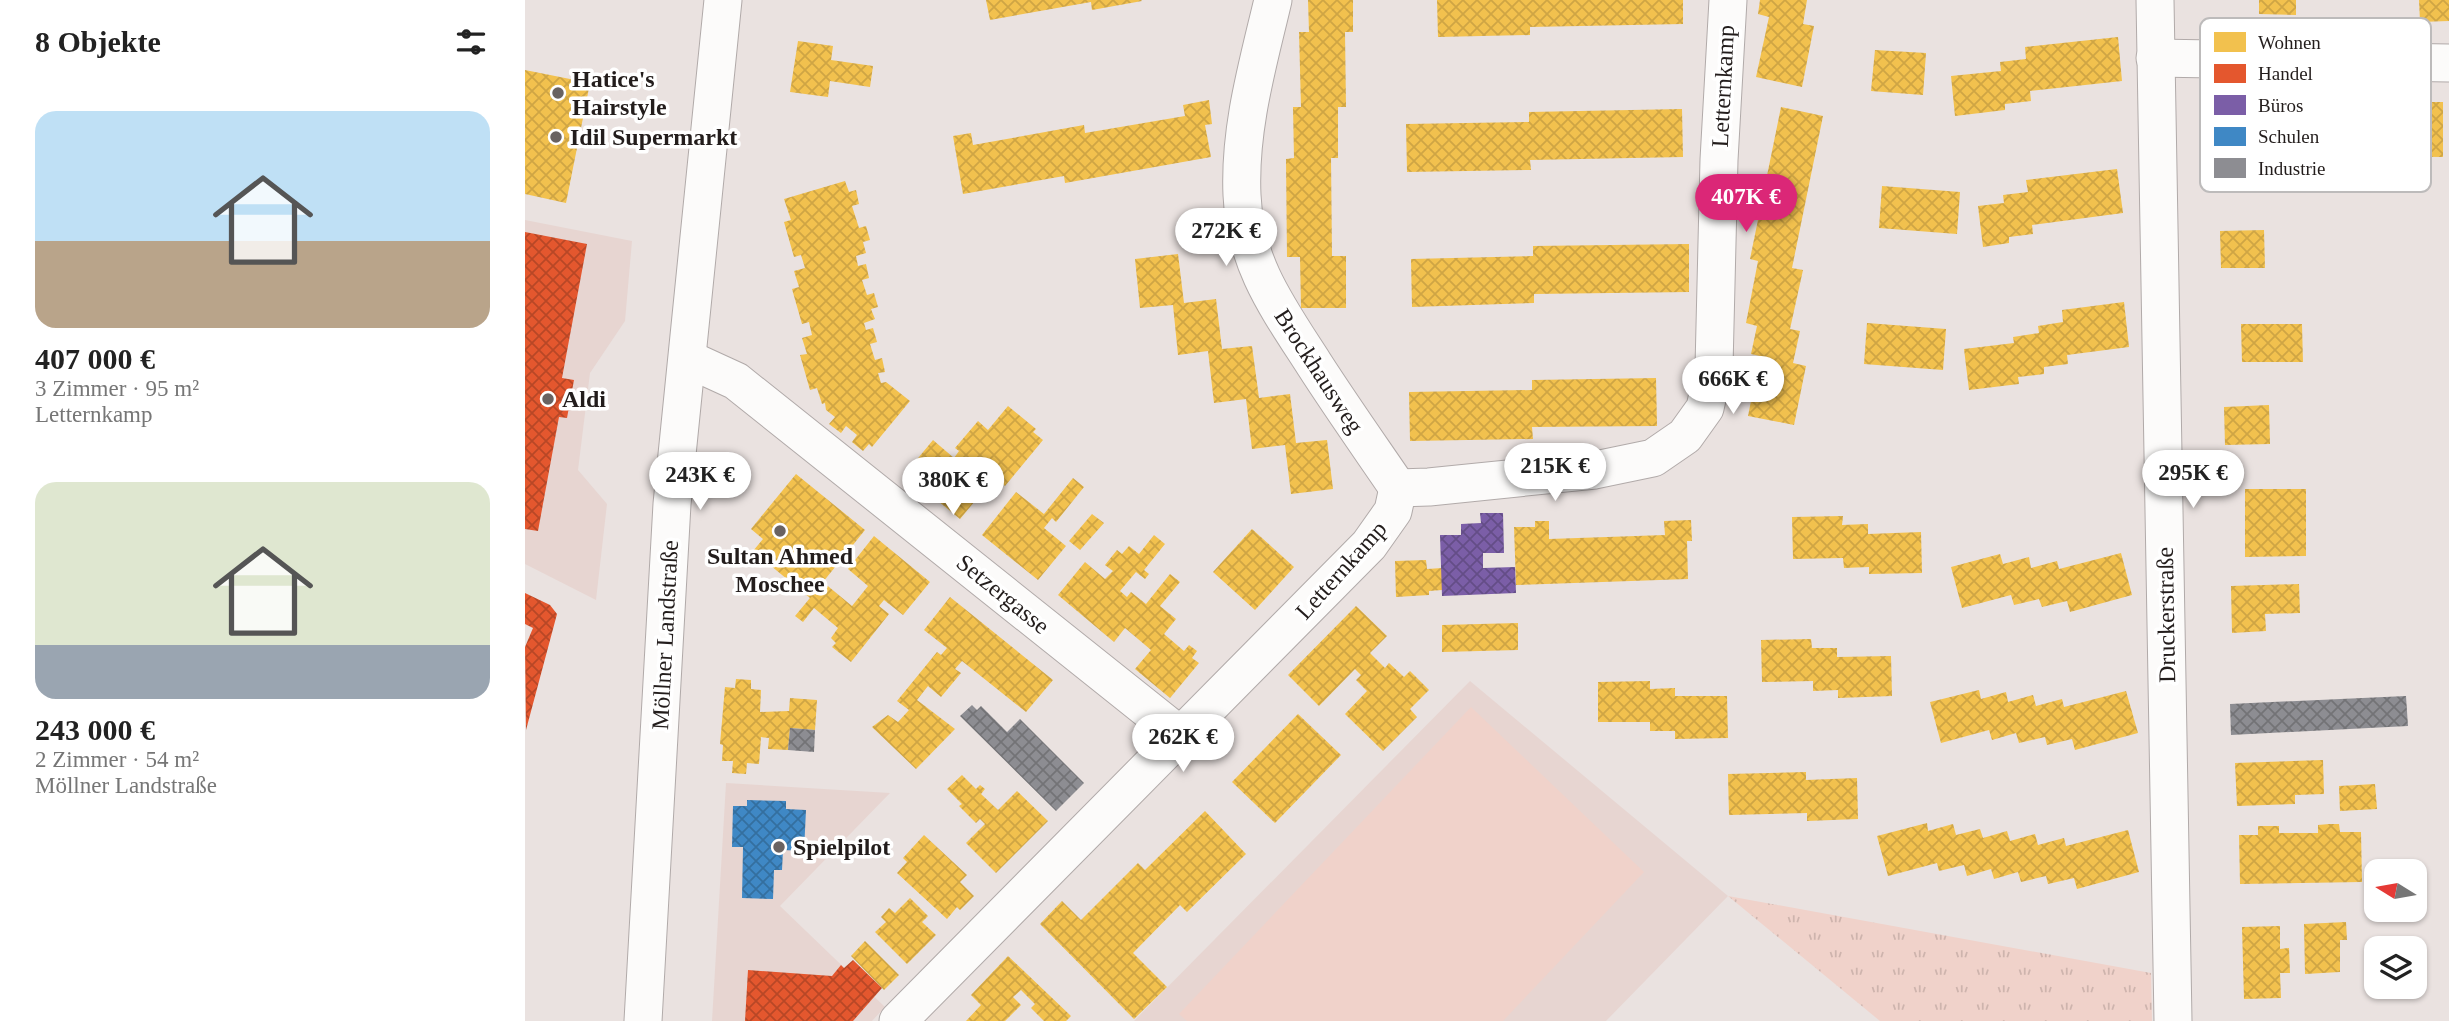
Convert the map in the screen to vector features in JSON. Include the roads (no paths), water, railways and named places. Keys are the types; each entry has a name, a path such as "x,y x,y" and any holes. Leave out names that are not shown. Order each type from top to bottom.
{"street":[{"name":"Möllner Landstraße","path":"643,1021 672,504 723,0"},
{"name":"Brockhausweg","path":"1273,0 1248,105 1242,155 1241,195 1246,232 1267,292 1398,488"},
{"name":"Letternkamp","path":"898,1021 1369,545 1393,512 1398,488 1595,470 1653,458 1685,436 1705,408 1714,367 1719,160 1728,0"},
{"name":"Druckerstraße","path":"2155,0 2173,1021"},
{"path":"2155,58 2200,59"},
{"path":"2431,63 2449,63"},
{"name":"Setzergasse","path":"688,359 736,381 1181,736"}],"place":[{"name":"Hatice's Hairstyle","path":"558,93"},
{"name":"Idil Supermarkt","path":"556,137"},
{"name":"Aldi","path":"548,399"},
{"name":"Sultan Ahmed Moschee","path":"780,531"},
{"name":"Spielpilot","path":"779,847"}]}
